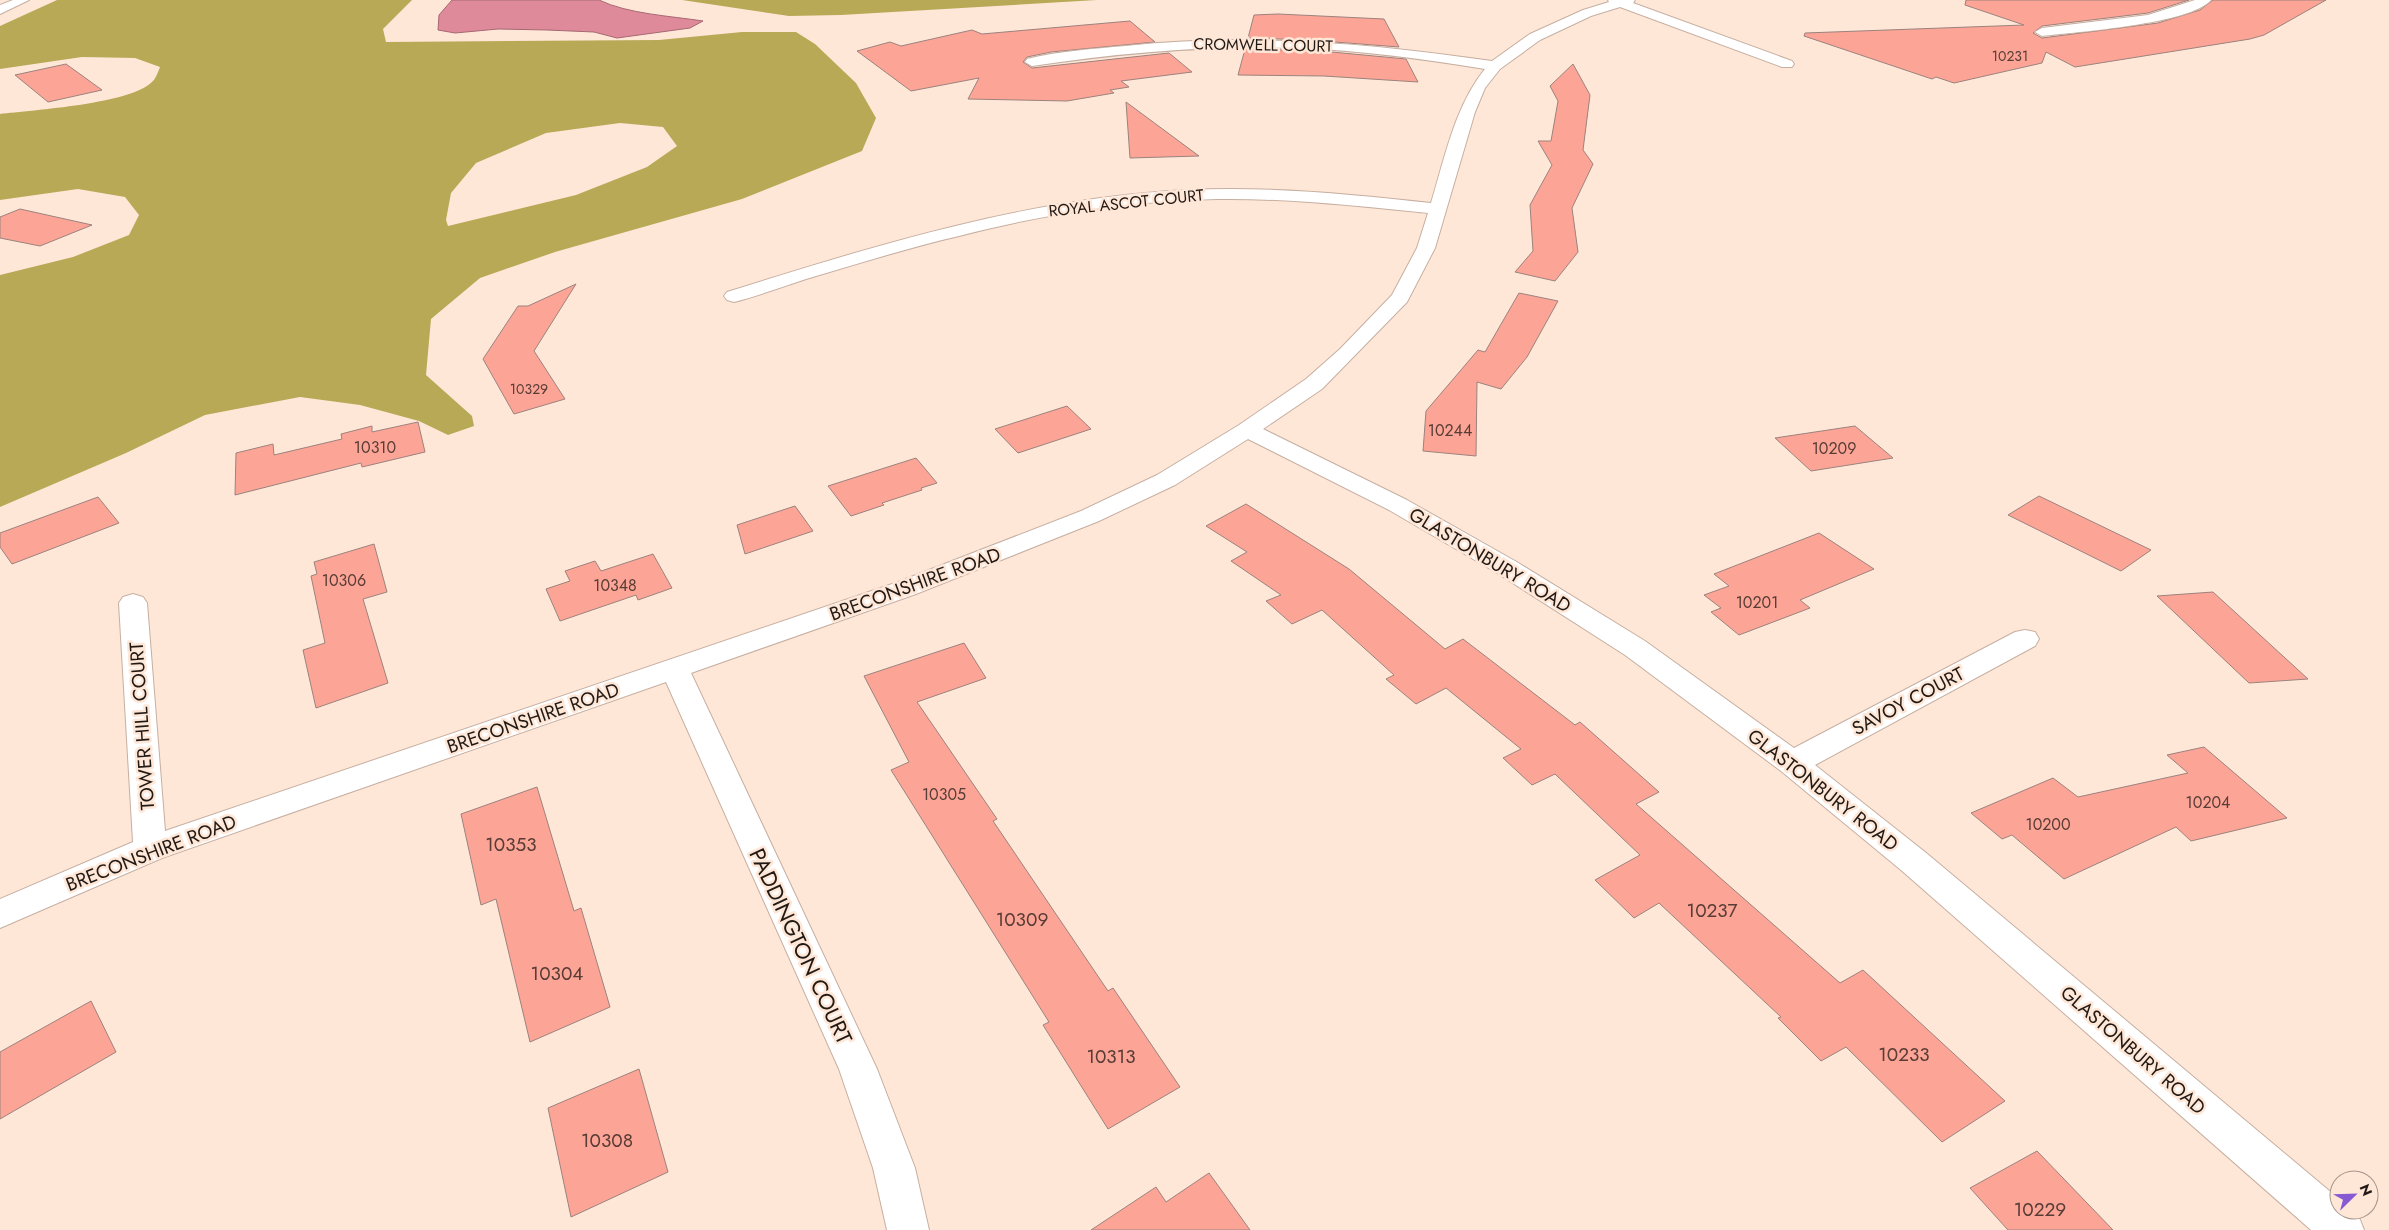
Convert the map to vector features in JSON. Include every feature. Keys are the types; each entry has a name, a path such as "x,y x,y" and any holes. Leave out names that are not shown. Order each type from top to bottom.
{"street":[{"path":"0,10 23,0"},
{"path":"2042,32 2151,17 2178,11 2204,0"},
{"path":"1621,1 1787,64"},
{"name":"BRECONSHIRE ROAD","path":"0,914 150,849 674,670 907,588 1090,516 1166,480 1247,430 1314,384 1400,298 1426,248 1467,112 1478,88 1495,66 1535,37 1587,13 1621,1"},
{"name":"CROMWELL COURT","path":"1032,62 1125,49 1253,43 1384,50 1495,66"},
{"name":"ROYAL ASCOT COURT","path":"734,296 908,244 999,221 1089,204 1166,196 1236,193 1339,198 1438,208"},
{"name":"GLASTONBURY ROAD","path":"1247,430 1398,505 1506,567 1635,648 1792,764 1913,862 2342,1230"},
{"name":"TOWER HILL COURT","path":"133,603 150,849"},
{"name":"SAVOY COURT","path":"1792,764 2025,639"},
{"name":"PADDINGTON COURT","path":"674,670 858,1069 894,1168 908,1230"}],"shaded area":[{"path":"57,0 412,0 383,29 386,42 659,40 742,32 796,32 815,44 856,83 876,118 862,151 742,199 555,252 480,278 431,319 426,375 472,416 474,426 448,435 419,421 360,405 300,397 205,415 126,453 0,507 0,275 73,257 129,235 139,215 125,197 78,189 0,200 0,114 81,105 125,95 142,89 153,81 160,67 135,58 82,57 0,69 0,26","holes":["620,123 663,127 677,146 647,167 576,195 448,226 446,220 451,193 476,163 546,133"]},
{"path":"452,0 599,0 610,5 636,11 703,21 690,28 617,38 594,32 498,29 455,33 438,30 439,15"},
{"path":"682,0 1097,0 841,15 789,16"}],"building":[{"path":"1966,0 2189,0 2148,13 2042,26 2033,33 2042,38 2158,23 2200,10 2213,0 2326,0 2264,35 2250,39 2075,67 2046,52 2042,63 1954,83 1936,77 1932,79 1804,36 1805,33 2024,25 1965,5"},
{"path":"1278,14 1384,19 1399,47 1309,40 1248,38 1254,15"},
{"path":"1130,21 1155,42 1051,52 1027,57 1023,62 1032,68 1169,53 1192,72 1121,81 1129,87 1110,90 1114,93 1067,101 968,99 979,78 911,91 857,51 890,42 901,46 972,30 982,34"},
{"path":"1245,49 1321,51 1406,59 1418,82 1324,76 1238,75"},
{"path":"66,64 102,90 48,102 15,75"},
{"path":"1573,64 1590,95 1583,150 1593,164 1572,208 1578,252 1555,281 1515,272 1533,251 1530,205 1552,165 1538,141 1551,141 1558,101 1550,86"},
{"path":"1126,102 1199,156 1130,158"},
{"path":"20,209 92,225 40,246 0,238 0,217"},
{"path":"576,284 534,351 565,399 514,414 483,359 518,306 528,306"},
{"path":"1519,293 1558,301 1527,357 1501,389 1477,382 1476,456 1423,451 1426,411 1478,350 1485,352"},
{"path":"1067,406 1091,429 1018,453 995,429"},
{"path":"418,422 425,452 362,467 361,463 235,495 236,453 273,444 274,455 342,439 341,434 372,426 372,432"},
{"path":"1855,426 1893,458 1811,471 1775,438"},
{"path":"916,458 937,483 882,503 884,505 851,516 828,486"},
{"path":"2039,496 2151,550 2121,571 2008,515"},
{"path":"98,497 119,523 12,564 0,547 0,533"},
{"path":"1246,504 1349,569 1445,649 1463,639 1575,725 1580,722 1659,792 1636,804 1840,983 1863,970 2005,1101 1942,1142 1846,1047 1821,1061 1778,1018 1781,1017 1659,903 1634,918 1595,880 1640,855 1555,774 1532,785 1503,758 1521,749 1446,688 1416,704 1386,679 1394,675 1322,610 1292,624 1266,601 1281,595 1231,561 1247,552 1206,526"},
{"path":"795,506 813,531 745,554 737,525"},
{"path":"1819,533 1874,569 1800,600 1810,608 1739,635 1711,612 1721,608 1704,595 1729,586 1714,574"},
{"path":"374,544 387,592 363,599 388,683 316,708 303,650 325,643 311,576 317,574 314,562"},
{"path":"653,554 672,588 638,600 636,595 560,621 546,589 570,581 565,571 595,561 601,571"},
{"path":"2213,592 2308,679 2249,683 2157,596"},
{"path":"964,643 986,678 917,702 997,819 993,821 1108,991 1113,988 1180,1087 1108,1129 1043,1025 1049,1022 891,770 909,762 864,676"},
{"path":"2204,747 2287,818 2191,841 2176,827 2064,879 2012,835 2002,839 1971,813 2053,778 2078,797 2188,773 2167,755"},
{"path":"537,787 574,911 581,908 610,1007 530,1042 496,899 481,905 461,814"},
{"path":"91,1001 116,1052 0,1119 0,1052"},
{"path":"639,1069 668,1172 571,1217 548,1108"},
{"path":"2037,1151 2113,1230 2008,1230 1970,1188"},
{"path":"1209,1173 1250,1230 1091,1230 1156,1187 1166,1202"}]}
